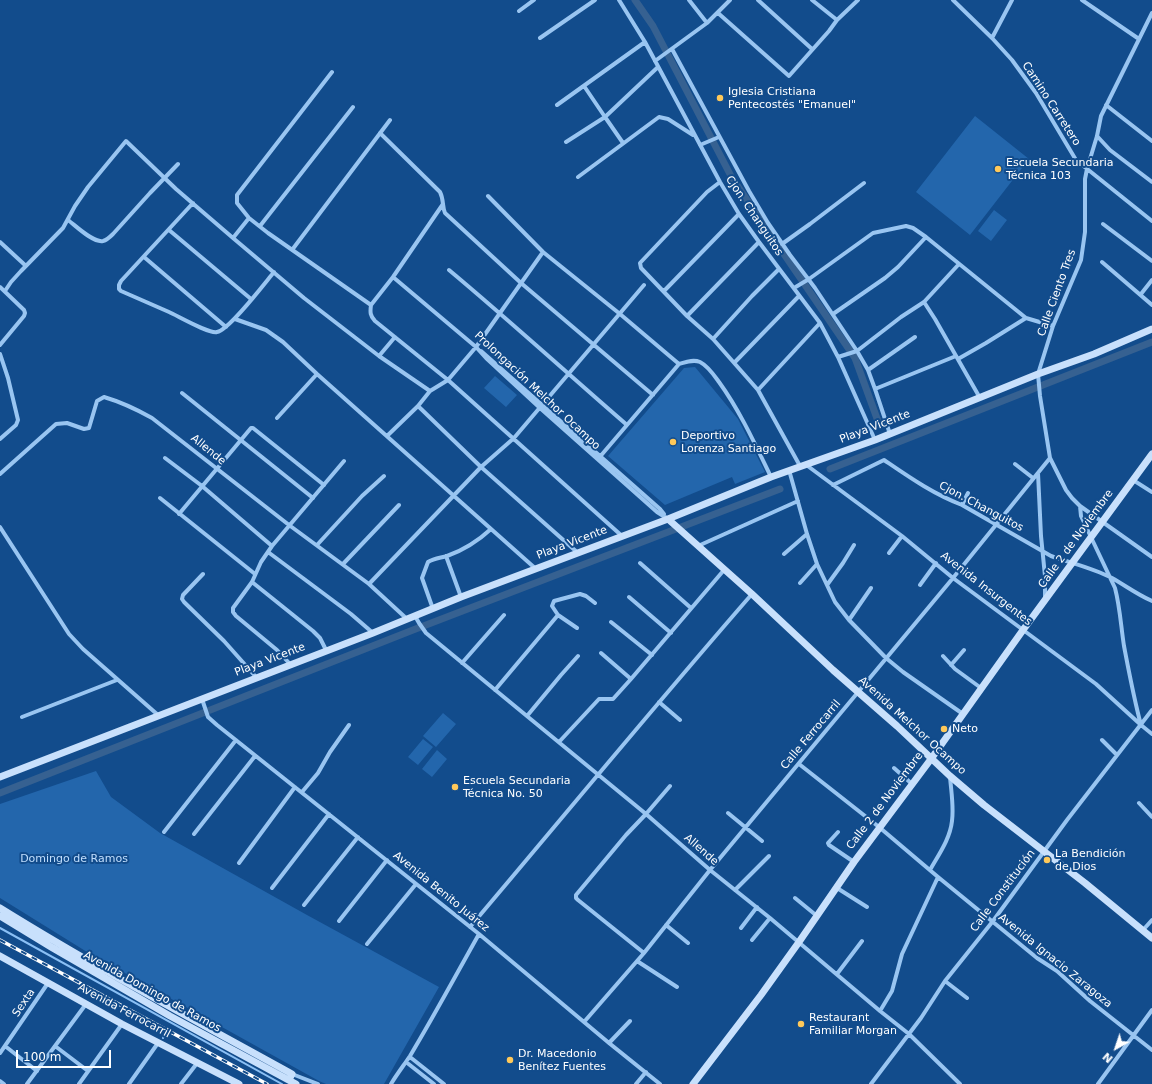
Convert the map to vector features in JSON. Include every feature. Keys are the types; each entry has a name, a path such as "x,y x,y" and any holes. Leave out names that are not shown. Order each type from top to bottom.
{"street":[{"path":"518,11 534,0"},
{"path":"540,38 595,0"},
{"name":"Cjon. Changuitos","path":"619,0 657,59 658,67 739,214 820,323 841,357 875,440"},
{"path":"689,0 707,23"},
{"path":"657,59 707,23 730,0"},
{"path":"758,0 812,49"},
{"path":"812,0 837,20"},
{"path":"718,13 789,76 837,20 858,0"},
{"name":"Camino Carretero","path":"953,0 1012,60 1036,93 1076,160 1152,221"},
{"path":"992,38 1012,0"},
{"path":"1082,0 1139,39"},
{"name":"Calle Ciento Tres","path":"1038,376 1053,326 1081,260 1085,232 1085,180 1101,116 1152,13"},
{"path":"557,106 645,42"},
{"name":"Cjon. Changuitos","path":"670,50 749,191 782,244 832,314 868,370 876,389 890,434"},
{"path":"566,142 604,117 658,67"},
{"path":"332,72 237,195 237,203 249,218 371,305"},
{"path":"584,86 623,143"},
{"path":"1106,105 1152,141"},
{"path":"260,226 353,107"},
{"path":"578,177 659,117 668,119 695,136"},
{"path":"292,250 390,120"},
{"path":"380,133 440,192 443,198 445,213 521,283 653,395"},
{"path":"1097,136 1110,150 1152,182"},
{"path":"700,145 719,138"},
{"path":"5,291 11,282 58,234 88,187 126,141 164,177 274,272 379,356 430,391"},
{"path":"68,220 82,232 95,240 102,242 108,239 164,177 178,164"},
{"path":"720,182 707,192 640,263 641,268 687,316 713,339 758,390 802,465"},
{"path":"782,244 864,183"},
{"path":"488,196 543,252 679,364"},
{"path":"194,203 121,281 119,285 119,289 121,291 190,323 217,332 226,327 235,319 274,272"},
{"path":"443,204 393,277 371,305 371,317 448,380 622,536"},
{"path":"664,291 739,214"},
{"path":"233,238 249,218"},
{"path":"1102,224 1152,261"},
{"path":"794,288 799,286 873,233 906,226 926,237 1026,318 1053,326"},
{"path":"169,230 251,299"},
{"path":"832,314 898,268 926,237"},
{"path":"0,242 26,266"},
{"path":"687,316 759,242"},
{"path":"387,436 418,406 430,391 448,380 476,347 543,252"},
{"path":"144,257 226,327"},
{"path":"1102,262 1152,305"},
{"path":"841,357 856,351 901,317 924,302 959,264"},
{"path":"713,339 779,269"},
{"path":"449,270 628,425"},
{"name":"Prolongación Melchor Ocampo","path":"393,277 476,347 486,358 599,458 657,512 668,519"},
{"path":"1141,294 1152,280"},
{"path":"369,584 481,467 514,438 644,285"},
{"path":"0,287 24,310 25,313 1,341"},
{"path":"734,362 799,296"},
{"path":"924,302 980,398"},
{"path":"876,389 957,358 986,344 1026,318"},
{"path":"235,319 266,330 283,342 317,374 537,569"},
{"path":"758,390 820,323"},
{"name":"Playa Vicente","path":"0,776 373,633 461,597 668,519 788,470 875,440 1094,354 1152,329"},
{"path":"379,356 395,337"},
{"path":"868,370 915,337"},
{"path":"0,354 8,378 18,420 12,430 0,438"},
{"path":"599,458 679,364 694,360 705,365 713,373 727,394 741,416 771,477"},
{"path":"277,418 317,374"},
{"path":"1038,376 1039,393 1050,458 1066,490 1080,506 1152,557"},
{"path":"182,393 312,498"},
{"name":"Allende","path":"0,474 56,424 67,423 84,429 89,428 97,401 104,397 119,401 152,418 289,525 369,584 407,619"},
{"path":"418,406 481,467 578,553"},
{"path":"179,514 251,428 253,428 324,485"},
{"name":"Calle 2 de Noviembre","path":"694,1084 799,942 879,827 931,759 1090,537 1152,454"},
{"path":"165,458 202,486 272,546"},
{"name":"Calle Ferrocarril","path":"584,1022 644,953 710,870 953,578 1050,458"},
{"name":"Cjon. Changuitos","path":"834,485 884,460 916,482 946,499 962,505 997,524 1051,556 1072,562 1111,578 1136,594 1152,601"},
{"path":"290,664 277,650 233,612 233,608 252,582 261,562 272,546 344,461"},
{"path":"1015,464 1033,478"},
{"name":"Avenida Insurgentes","path":"802,465 834,485 902,536 953,578 1096,684 1140,725 1152,734"},
{"path":"788,470 807,534 818,564 835,602 849,620 886,658 903,672 963,714"},
{"path":"1038,472 1042,550 1045,576 1045,600"},
{"path":"317,545 362,496 384,476"},
{"path":"1133,480 1152,492"},
{"path":"962,505 968,493"},
{"path":"160,498 255,574"},
{"path":"698,546 798,501"},
{"path":"343,564 399,505"},
{"path":"1080,506 1081,516 1111,578 1118,597 1124,646 1140,725"},
{"name":"Avenida Melchor Ocampo","path":"668,519 752,594 833,670 897,726 950,776 1152,938"},
{"path":"0,527 68,634 117,680 158,715"},
{"path":"432,609 422,578 428,562 434,558 446,556 470,546 491,529"},
{"path":"784,554 807,534"},
{"path":"888,553 902,536"},
{"path":"827,585 854,545"},
{"path":"268,552 351,614 373,633"},
{"path":"446,556 461,597"},
{"path":"640,562 691,608"},
{"path":"920,585 936,563"},
{"path":"800,583 818,564"},
{"path":"559,742 599,699 613,699 724,570"},
{"path":"202,574 183,595 182,598 184,602 224,641 256,677"},
{"path":"252,582 313,631 320,638 326,650"},
{"path":"849,620 871,588"},
{"path":"577,628 558,615 552,606 554,601 580,594 586,596 595,604"},
{"path":"470,927 752,594"},
{"path":"629,597 671,633"},
{"path":"462,663 504,615"},
{"path":"494,690 558,615"},
{"name":"Allende","path":"416,616 426,633 646,814 710,870 909,1034 960,1084"},
{"path":"611,622 652,655"},
{"path":"951,665 964,650"},
{"path":"601,654 631,679"},
{"path":"526,716 578,656"},
{"path":"943,656 951,665 981,688"},
{"path":"22,717 117,680"},
{"name":"Avenida Benito Juárez","path":"202,698 208,717 479,934 660,1084"},
{"path":"659,702 680,720"},
{"name":"Calle Constitución","path":"871,1084 925,1012 945,981 993,921 1066,820 1152,710"},
{"path":"302,792 318,773 330,752 349,725"},
{"path":"164,832 236,740"},
{"path":"1102,740 1117,755"},
{"path":"194,834 255,756"},
{"name":"Avenida Ignacio Zaragoza","path":"799,764 879,827 1037,958 1152,1050"},
{"path":"894,768 912,784"},
{"path":"930,870 945,844 952,821 950,776"},
{"path":"644,953 578,900 576,895 626,835 670,786"},
{"path":"239,863 295,787"},
{"path":"1139,803 1152,817"},
{"path":"728,812 762,841"},
{"path":"272,888 329,814"},
{"path":"838,832 828,843 829,845 854,862"},
{"path":"304,905 358,837"},
{"path":"735,890 768,856"},
{"path":"339,921 387,860"},
{"path":"880,1011 892,991 902,954 938,877"},
{"path":"367,944 416,884"},
{"path":"837,888 867,907"},
{"path":"795,898 817,916"},
{"path":"741,928 756,907"},
{"name":"Avenida Domingo de Ramos","path":"0,908 20,924 172,1013 291,1077 296,1084"},
{"name":"Avenida Domingo de Ramos","path":"0,916 20,924"},
{"path":"752,940 770,918"},
{"path":"1143,930 1152,920"},
{"path":"666,925 688,943"},
{"path":"391,1084 410,1057 479,934"},
{"path":"836,974 862,941"},
{"name":"Avenida Ferrocarril","path":"0,956 122,1024 236,1083"},
{"path":"637,961 677,987"},
{"path":"945,981 967,998"},
{"name":"Sexta","path":"0,1053 48,983"},
{"path":"27,1084 86,1004"},
{"path":"1098,1084 1152,1010"},
{"path":"1147,1016 1152,1020"},
{"path":"609,1043 630,1021"},
{"path":"79,1084 122,1024"},
{"path":"129,1084 158,1043"},
{"path":"5,1046 37,1071"},
{"path":"55,1046 88,1071"},
{"path":"410,1057 444,1084"},
{"path":"181,1084 198,1062"},
{"path":"406,1062 434,1084"},
{"path":"636,1084 646,1072"},
{"path":"291,1077 318,1084"},
{"path":"0,1081 4,1084"}],"green space":[{"path":"975,116 1029,159 970,235 916,192"},
{"path":"994,210 1007,220 991,241 978,231"},
{"path":"695,367 738,419 765,472 735,484 732,477 665,505 608,456 684,368"},
{"path":"495,376 517,395 506,407 484,388"},
{"path":"443,713 456,724 436,747 423,736"},
{"path":"423,739 433,747 418,765 408,757"},
{"path":"437,750 447,759 432,777 422,769"},
{"name":"Domingo de Ramos","path":"96,771 111,797 160,833 439,987 384,1084 326,1084 319,1081 87,952 0,898 0,804"}],"waterway":[{"path":"635,0 653,26 732,178 855,358 879,424"},
{"path":"830,469 1152,342"},
{"path":"0,793 413,630 780,489"},
{"path":"0,928 282,1084"},
{"path":"163,1038 165,1034"}],"railway":[{"path":"0,940 267,1084"}],"place":[{"name":"Iglesia Cristiana Pentecostés \"Emanuel\"","path":"720,98"},
{"name":"Escuela Secundaria Técnica 103","path":"998,169"},
{"name":"Deportivo Lorenza Santiago","path":"673,442"},
{"name":"Neto","path":"944,729"},
{"name":"Escuela Secundaria Técnica No. 50","path":"455,787"},
{"name":"La Bendición de Dios","path":"1047,860"},
{"name":"Restaurant Familiar Morgan","path":"801,1024"},
{"name":"Dr. Macedonio Benítez Fuentes","path":"510,1060"}]}
